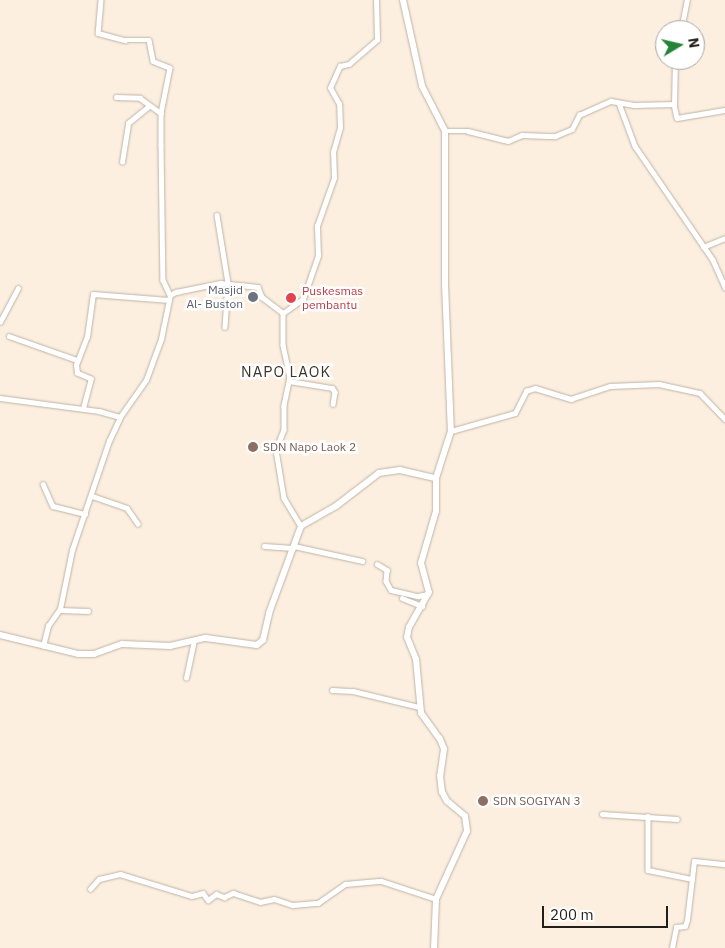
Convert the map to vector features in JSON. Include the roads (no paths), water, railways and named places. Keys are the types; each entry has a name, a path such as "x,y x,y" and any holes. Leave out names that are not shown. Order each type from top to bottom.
{"street":[{"path":"101,0 98,33 125,40 148,40 153,61 170,68 161,113 163,280 170,298"},
{"path":"283,312 303,299 318,256 316,226 334,178 333,152 340,128 339,104 330,88 340,66 349,64 377,40 376,0"},
{"path":"403,0 422,86 445,131 445,284 451,431 436,478 436,511 421,563 428,594 424,606 409,627 407,637 416,659 419,708 442,742 440,776 443,796 462,812 466,826 464,843 436,898 434,948"},
{"path":"683,20 687,0"},
{"path":"675,70 674,104 677,118 725,110"},
{"path":"116,97 140,98 148,106 161,113"},
{"path":"445,131 468,131 508,141 522,135 556,136 572,129 579,114 611,101 619,103 674,104"},
{"path":"619,103 635,146 703,247 725,287"},
{"path":"122,162 128,123 148,106"},
{"path":"217,215 228,283 225,327"},
{"path":"703,247 725,238"},
{"path":"43,646 48,626 60,610 72,550 120,417 148,374 170,298 182,289 228,283 260,287 262,297 283,312"},
{"path":"0,322 18,288"},
{"path":"83,408 91,380 77,373 78,360 87,337 94,294 170,298"},
{"path":"283,312 283,345 289,381 284,406 284,430 276,450 284,498 301,526"},
{"path":"9,336 78,360"},
{"path":"289,381 332,388 335,392 333,404"},
{"path":"451,431 515,413 526,391 535,388 571,400 610,386 659,384 700,393 725,419"},
{"path":"0,398 83,408 120,417"},
{"path":"0,635 61,652 91,654 122,644 170,646 194,640 210,639 248,646 261,643 301,526 336,506 379,473 400,470 436,478"},
{"path":"43,484 53,506 85,514"},
{"path":"92,496 127,508 138,524"},
{"path":"264,546 293,547 362,561"},
{"path":"377,564 387,570 386,581 391,590 418,596 428,594"},
{"path":"402,598 424,606"},
{"path":"60,610 88,611"},
{"path":"186,678 194,640"},
{"path":"332,690 352,691 419,708"},
{"path":"602,814 677,819"},
{"path":"648,816 648,870 692,879"},
{"path":"672,948 676,927 685,926 688,920 696,860 725,864"},
{"path":"90,889 99,879 120,874 192,896 203,894 207,900 216,894 224,896 233,893 260,902 274,899 292,905 318,903 345,884 380,881 436,898"}],"place":[{"name":"Masjid Al- Buston","path":"253,297"},
{"name":"Puskesmas pembantu","path":"291,298"},
{"name":"SDN Napo Laok 2","path":"253,447"},
{"name":"SDN SOGIYAN 3","path":"483,801"}],"district":[{"name":"NAPO LAOK","path":"286,372"}]}
